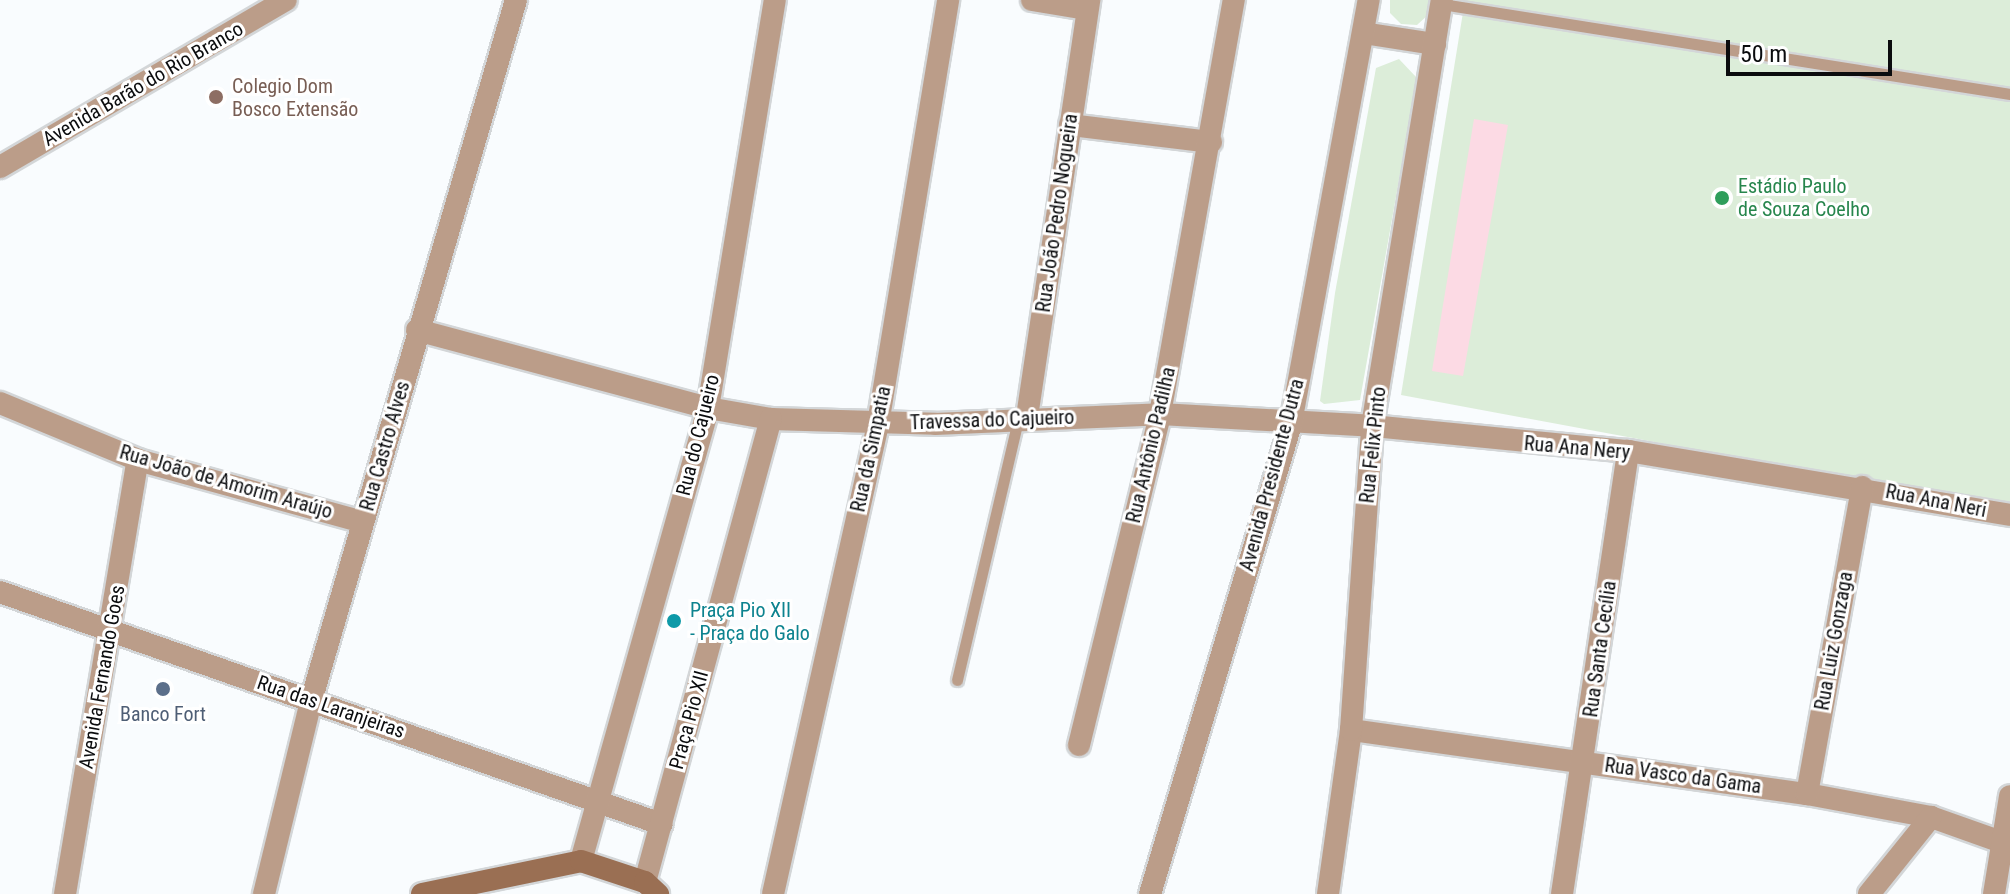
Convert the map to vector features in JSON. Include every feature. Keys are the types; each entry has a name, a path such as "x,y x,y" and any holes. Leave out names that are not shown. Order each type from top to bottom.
{"main road":[{"path":"422,894 475,889 581,861 610,867 652,888"}],"street":[{"name":"Avenida Barão do Rio Branco","path":"0,167 286,0"},
{"name":"Rua Castro Alves","path":"264,894 311,701 516,0"},
{"name":"Rua do Cajueiro","path":"581,861 708,408 775,0"},
{"name":"Rua da Simpatia","path":"773,894 878,424 948,0"},
{"name":"Rua João Pedro Nogueira","path":"1023,418 1088,4 1032,0"},
{"name":"Rua Antônio Padilha","path":"1079,745 1160,414 1234,0"},
{"name":"Avenida Presidente Dutra","path":"1150,894 1291,423 1369,0"},
{"name":"Rua Felix Pinto","path":"1328,894 1351,730 1372,426 1442,2"},
{"path":"1363,33 1435,44"},
{"path":"1070,125 1211,142"},
{"name":"Travessa do Cajueiro","path":"417,330 708,408 771,419 878,424 1160,414 1291,423"},
{"name":"Rua João de Amorim Araújo","path":"0,403 138,460 363,522"},
{"name":"Praça Pio XII","path":"652,888 661,824 771,419"},
{"name":"Rua Ana Nery","path":"1291,423 1372,426 1628,451 1862,487"},
{"name":"Rua Santa Cecília","path":"1562,894 1628,451"},
{"name":"Avenida Fernando Goes","path":"65,894 138,460"},
{"name":"Rua Ana Neri","path":"1862,487 2010,515"},
{"name":"Rua Luiz Gonzaga","path":"1807,794 1862,487"},
{"name":"Rua das Laranjeiras","path":"0,592 661,824"},
{"name":"Rua Vasco da Gama","path":"1351,730 1807,794 1931,817 2006,844"},
{"path":"1994,894 2006,844 2010,796"},
{"path":"1869,894 1931,817"}],"lane":[{"path":"1442,2 2010,94"},
{"path":"957,680 1023,418"}],"green space":[{"path":"1390,0 1430,0 1429,14 1417,25 1401,24 1390,13"},
{"name":"Estádio Paulo de Souza Coelho","path":"1465,0 2010,0 2010,508 1401,395"},
{"path":"1399,59 1417,78 1360,400 1324,404 1320,401 1335,293 1376,68"}],"building":[{"path":"1474,119 1508,125 1463,376 1432,371"}],"place":[{"name":"Colegio Dom Bosco Extensão","path":"216,97"},
{"name":"Estádio Paulo de Souza Coelho","path":"1722,198"},
{"name":"Praça Pio XII - Praça do Galo","path":"674,621"},
{"name":"Banco Fort","path":"163,689"}]}
